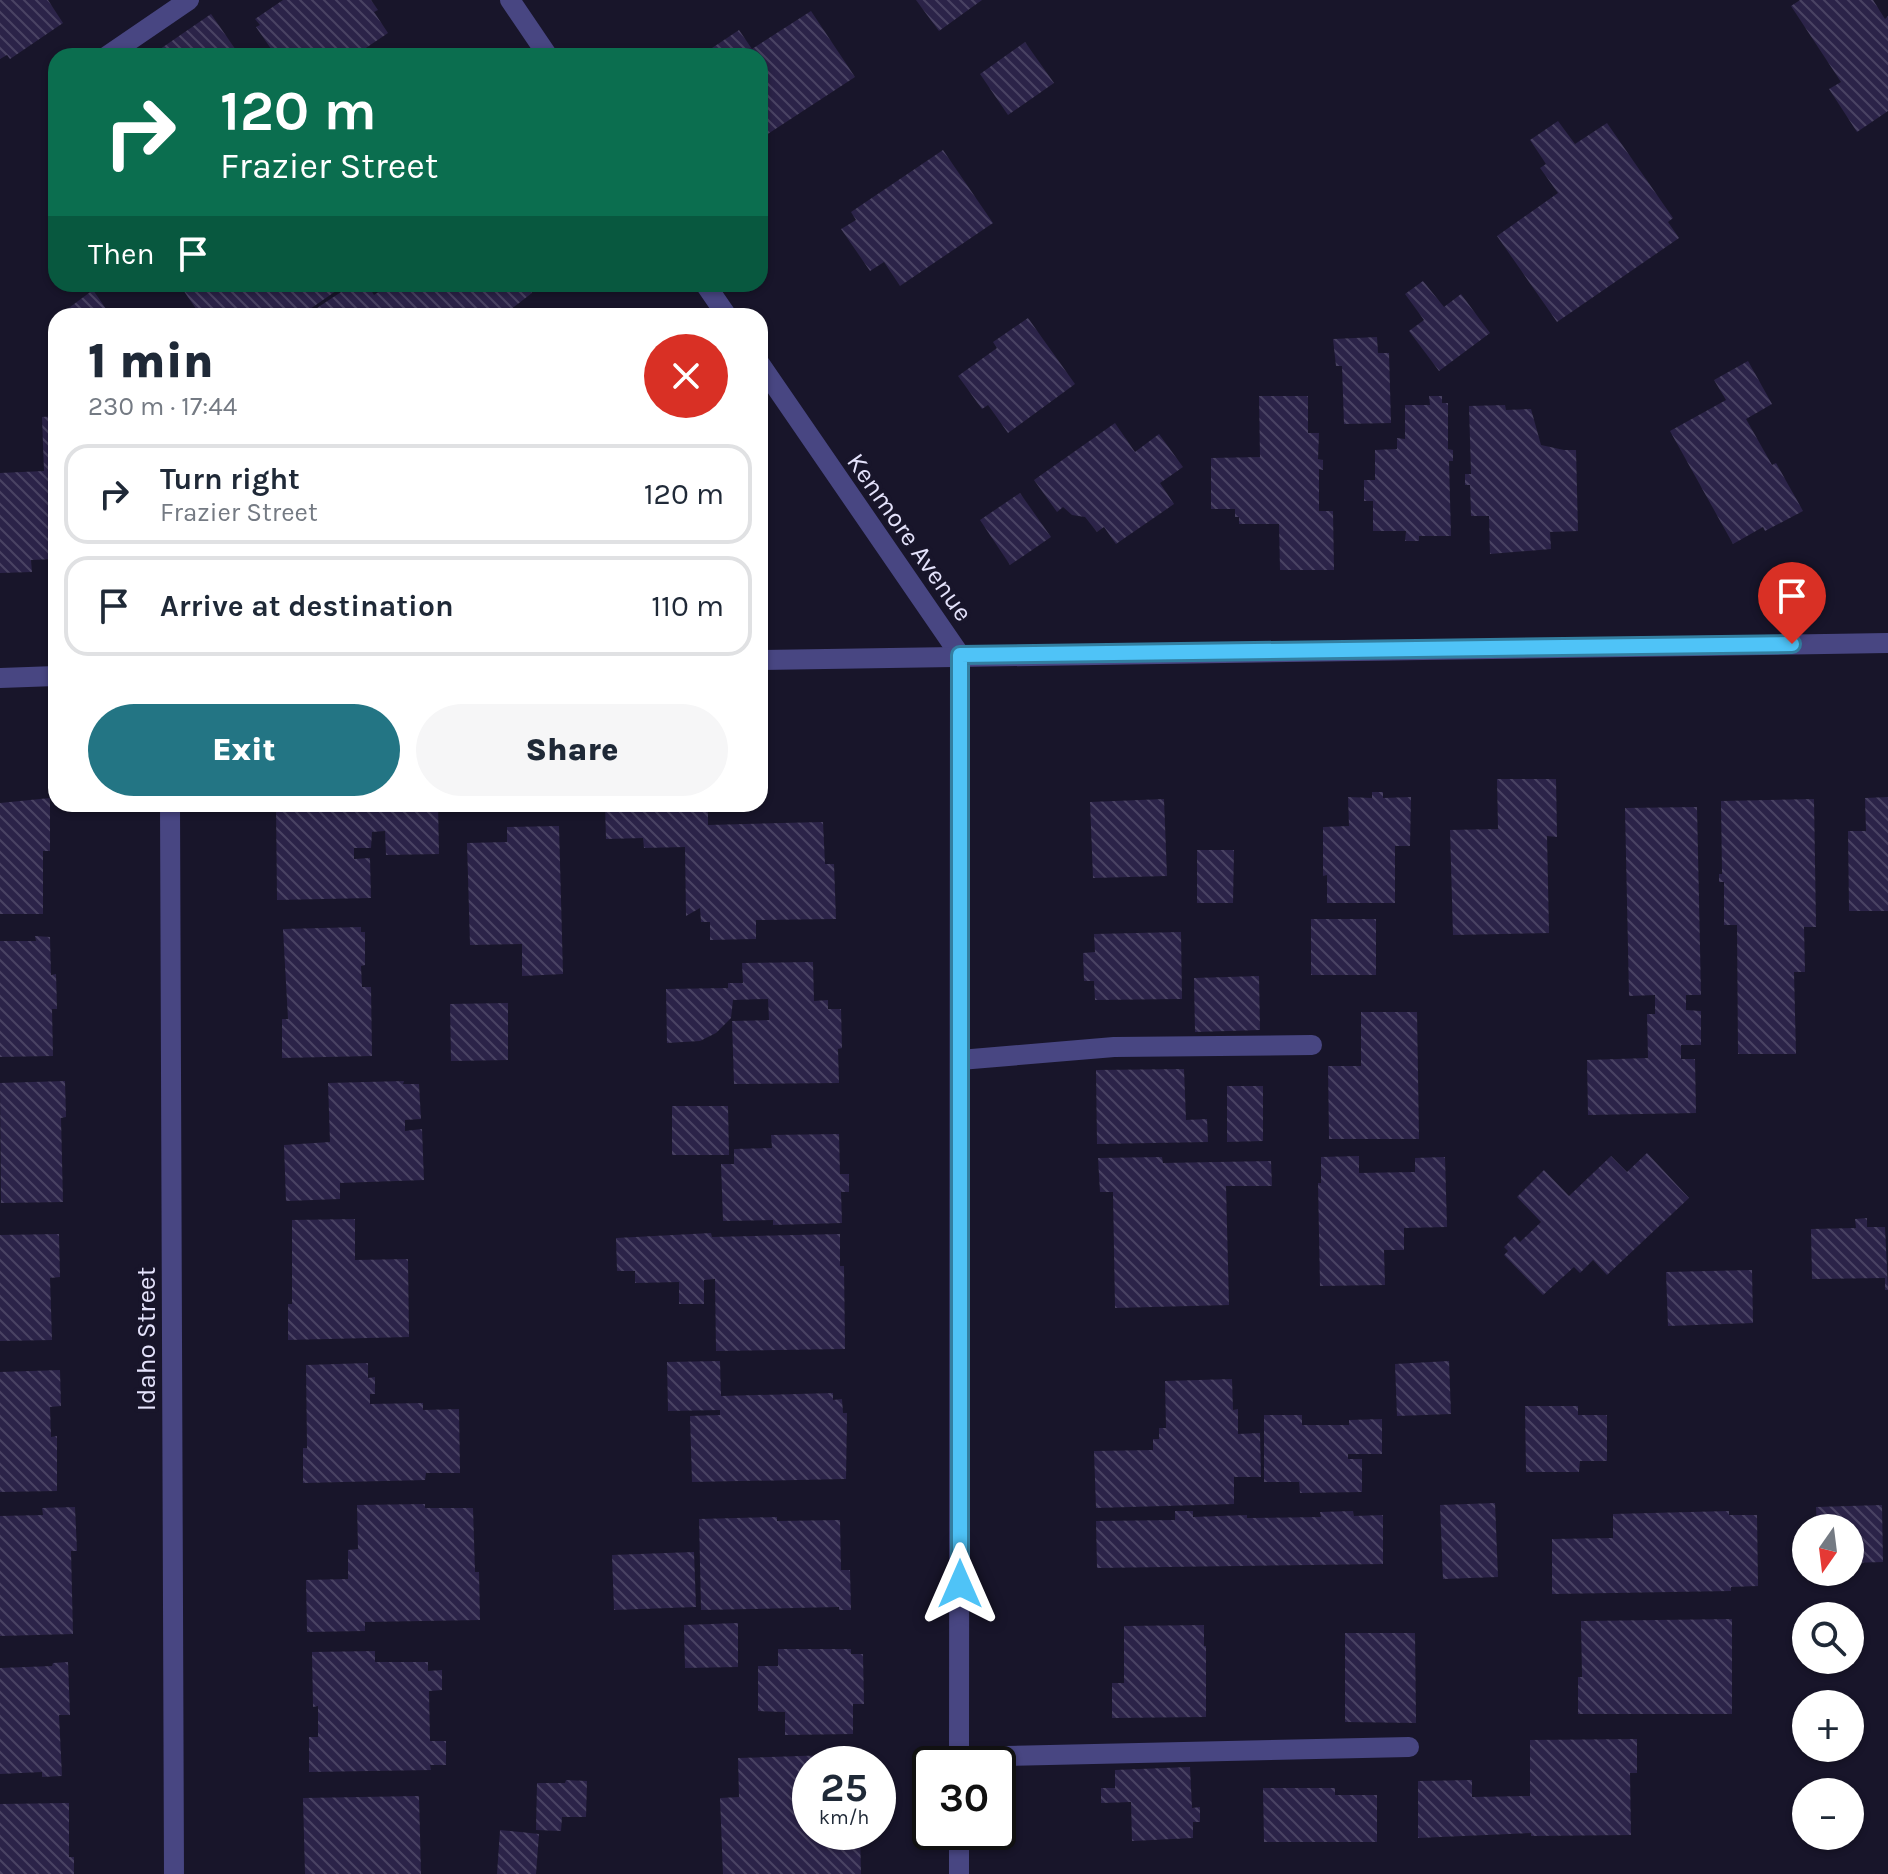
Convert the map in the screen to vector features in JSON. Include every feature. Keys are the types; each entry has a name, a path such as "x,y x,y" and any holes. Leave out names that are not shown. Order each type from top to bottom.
{"street":[{"path":"119,48 189,0"},
{"path":"510,0 543,48"},
{"name":"Kenmore Avenue","path":"768,376 960,655 960,1746"},
{"path":"768,660 1888,643"},
{"path":"0,678 48,676"},
{"name":"Idaho Street","path":"170,812 174,1874"},
{"path":"960,1060 1114,1047 1312,1045"},
{"path":"1016,1758 1409,1747"},
{"path":"959,1850 959,1874"}],"building":[{"path":"0,0 48,0 63,23 10,59 7,55 0,59"},
{"path":"283,0 371,0 378,10 374,12 388,33 366,48 270,48 256,27 260,25 255,19"},
{"path":"916,0 982,0 939,31"},
{"path":"1800,0 1873,0 1885,19 1888,16 1888,111 1857,132 1829,89 1841,82 1791,6"},
{"path":"811,11 855,77 768,134 768,48 754,48"},
{"path":"211,14 235,48 162,48"},
{"path":"739,30 751,48 712,48"},
{"path":"1025,42 1054,83 1008,115 980,74"},
{"path":"1558,121 1575,144 1607,123 1673,218 1668,222 1679,238 1557,322 1497,236 1558,193 1540,168 1546,164 1530,140"},
{"path":"943,150 993,223 900,286 884,262 870,271 841,229 856,220 851,212"},
{"path":"1423,281 1444,307 1461,294 1490,333 1439,371 1409,331 1424,320 1405,294"},
{"path":"94,292 105,308 69,308"},
{"path":"184,292 334,292 312,308 196,308"},
{"path":"341,292 372,292 374,295 379,292 532,293 512,308 317,308"},
{"path":"1028,318 1075,384 1008,433 988,405 982,409 958,376 997,348 993,342"},
{"path":"1377,337 1378,353 1389,353 1391,423 1344,424 1342,366 1336,366 1333,339"},
{"path":"1748,361 1772,404 1746,419 1803,511 1765,531 1763,527 1733,544 1670,431 1726,400 1714,380"},
{"path":"1259,396 1308,396 1308,433 1319,433 1318,459 1323,460 1323,470 1319,469 1319,511 1333,511 1334,570 1280,570 1279,524 1239,524 1235,509 1211,509 1211,458 1260,457"},
{"path":"1429,396 1442,396 1442,403 1448,403 1448,449 1453,450 1453,461 1449,461 1451,536 1419,536 1419,541 1405,541 1406,531 1373,531 1373,501 1364,501 1364,480 1375,480 1375,450 1397,449 1397,438 1405,439 1405,405 1430,405"},
{"path":"1505,405 1506,410 1531,409 1541,445 1576,450 1578,531 1550,532 1551,549 1490,554 1489,516 1471,516 1470,485 1465,485 1465,474 1471,474 1469,406"},
{"path":"42,417 48,417 48,559 31,560 32,572 0,573 0,473 44,471"},
{"path":"1115,423 1135,452 1159,434 1183,467 1160,483 1174,504 1116,544 1104,527 1097,532 1085,517 1072,515 1063,507 1057,512 1034,480"},
{"path":"1020,493 1051,537 1010,565 980,520"},
{"path":"1497,779 1556,779 1557,837 1547,836 1549,933 1453,935 1450,830 1498,829"},
{"path":"1372,792 1383,792 1383,798 1411,797 1410,846 1395,846 1395,903 1327,903 1327,875 1323,876 1323,827 1349,826 1348,797 1372,798"},
{"path":"1888,797 1888,911 1849,911 1848,831 1866,831 1865,798"},
{"path":"48,798 50,851 43,851 43,914 0,914 0,803"},
{"path":"1164,799 1167,876 1093,878 1090,802"},
{"path":"1814,799 1816,927 1804,927 1805,972 1794,972 1796,1054 1738,1054 1737,925 1724,925 1724,882 1719,882 1719,874 1722,874 1721,801"},
{"path":"1697,807 1701,995 1686,995 1686,1010 1701,1011 1701,1045 1681,1045 1681,1059 1695,1059 1696,1113 1588,1115 1587,1060 1648,1058 1647,1014 1655,1014 1655,995 1629,996 1625,808"},
{"path":"276,812 438,812 439,854 386,855 385,831 372,832 371,848 354,848 354,859 370,858 371,898 277,900"},
{"path":"605,812 708,812 708,825 823,822 825,864 834,864 836,919 756,920 756,939 710,940 710,922 701,922 700,908 686,916 685,847 644,848 643,838 606,839"},
{"path":"559,826 563,974 522,976 522,944 470,945 467,843 507,842 507,827"},
{"path":"1197,850 1234,850 1233,903 1197,903"},
{"path":"1311,919 1376,919 1376,975 1311,975"},
{"path":"361,927 361,932 365,932 362,987 371,987 372,1056 282,1058 282,1019 288,1019 283,929"},
{"path":"1181,932 1182,999 1095,1000 1094,981 1084,981 1083,953 1095,952 1094,934"},
{"path":"35,936 50,937 51,975 56,974 57,1009 52,1009 53,1056 0,1057 0,941 36,941"},
{"path":"813,962 814,1001 828,1000 828,1009 841,1009 839,1083 734,1084 732,1021 769,1020 768,999 733,1000 731,1018 716,1033 700,1041 667,1043 666,989 728,988 728,983 743,983 742,963"},
{"path":"1259,976 1260,1030 1195,1032 1194,978"},
{"path":"508,1003 508,1060 451,1061 450,1004"},
{"path":"1361,1012 1417,1012 1419,1139 1329,1139 1328,1066 1361,1066"},
{"path":"1184,1069 1186,1120 1207,1119 1208,1142 1097,1144 1096,1070"},
{"path":"65,1081 66,1117 61,1118 63,1202 1,1203 0,1083"},
{"path":"404,1081 403,1084 419,1084 421,1119 405,1120 405,1131 422,1129 424,1180 340,1183 340,1199 286,1201 284,1145 330,1142 328,1083"},
{"path":"1227,1086 1263,1086 1263,1141 1227,1142"},
{"path":"672,1106 728,1106 729,1155 672,1155"},
{"path":"839,1134 840,1174 849,1174 849,1192 841,1192 842,1223 773,1225 773,1220 723,1221 721,1164 734,1164 734,1149 772,1148 771,1135"},
{"path":"1647,1153 1689,1198 1607,1275 1593,1260 1580,1273 1574,1267 1543,1295 1504,1255 1508,1251 1504,1247 1515,1236 1520,1242 1541,1222 1517,1197 1544,1170 1569,1196 1611,1156 1627,1172"},
{"path":"1359,1156 1359,1173 1415,1172 1415,1158 1445,1157 1447,1227 1404,1228 1404,1250 1384,1250 1385,1285 1320,1286 1318,1183 1321,1183 1321,1157"},
{"path":"1162,1157 1163,1163 1271,1161 1272,1186 1226,1186 1229,1305 1115,1308 1113,1192 1100,1192 1098,1158"},
{"path":"1867,1218 1867,1227 1885,1227 1888,1290 1885,1290 1885,1278 1812,1279 1811,1229 1856,1228 1855,1219"},
{"path":"355,1219 355,1260 408,1259 409,1337 288,1340 288,1304 292,1304 292,1220"},
{"path":"711,1233 712,1237 840,1234 840,1266 844,1266 845,1349 716,1351 715,1279 704,1280 704,1304 679,1304 679,1282 635,1283 635,1271 617,1271 616,1238"},
{"path":"59,1234 60,1277 50,1278 52,1340 0,1341 0,1235"},
{"path":"1752,1270 1753,1323 1668,1326 1666,1272"},
{"path":"720,1361 721,1396 833,1393 833,1400 842,1399 843,1413 847,1413 846,1479 692,1482 690,1416 720,1415 720,1410 668,1411 667,1362"},
{"path":"1449,1361 1451,1414 1397,1416 1395,1364"},
{"path":"368,1363 368,1378 375,1377 375,1394 370,1394 370,1404 423,1403 423,1410 459,1409 460,1473 426,1473 425,1480 303,1483 303,1448 307,1448 306,1365"},
{"path":"60,1370 61,1406 50,1407 51,1437 57,1436 57,1491 0,1492 0,1372"},
{"path":"1232,1379 1233,1410 1238,1409 1238,1434 1260,1433 1261,1477 1234,1477 1234,1504 1096,1508 1094,1451 1153,1450 1153,1439 1159,1439 1159,1428 1166,1428 1165,1381"},
{"path":"1525,1406 1578,1406 1578,1415 1607,1415 1607,1461 1580,1461 1579,1472 1526,1472"},
{"path":"1264,1415 1302,1415 1302,1425 1349,1425 1349,1420 1382,1419 1382,1454 1348,1454 1348,1459 1362,1459 1362,1492 1300,1493 1299,1482 1264,1482"},
{"path":"1495,1503 1498,1577 1443,1579 1440,1505"},
{"path":"425,1504 425,1508 473,1508 480,1620 365,1622 365,1631 307,1632 306,1580 348,1579 348,1550 358,1549 357,1505"},
{"path":"1882,1505 1883,1562 1864,1563 1864,1514 1816,1514 1816,1507"},
{"path":"75,1507 77,1551 71,1551 73,1634 0,1636 0,1516 43,1515 42,1508"},
{"path":"1175,1511 1193,1511 1193,1517 1321,1517 1320,1512 1353,1511 1354,1516 1383,1515 1383,1564 1097,1568 1096,1521 1175,1520"},
{"path":"1729,1511 1729,1515 1757,1515 1758,1586 1731,1587 1731,1591 1552,1594 1552,1539 1613,1538 1613,1514"},
{"path":"777,1517 777,1521 840,1520 841,1570 850,1570 851,1610 839,1610 839,1607 701,1610 699,1519"},
{"path":"694,1552 696,1607 614,1610 612,1555"},
{"path":"1732,1619 1732,1714 1578,1714 1578,1677 1582,1677 1581,1621"},
{"path":"738,1623 738,1667 685,1668 684,1625"},
{"path":"1204,1625 1206,1717 1112,1718 1112,1683 1124,1683 1124,1626"},
{"path":"1345,1633 1415,1633 1416,1723 1345,1722"},
{"path":"778,1649 851,1649 851,1654 863,1654 864,1704 853,1704 853,1734 785,1735 785,1712 758,1711 758,1666 778,1666"},
{"path":"375,1651 375,1662 428,1662 428,1671 442,1670 442,1690 429,1691 430,1741 446,1741 446,1765 430,1765 431,1770 309,1772 309,1737 318,1737 318,1706 313,1707 312,1652"},
{"path":"68,1662 70,1715 59,1715 62,1776 42,1777 42,1772 0,1774 0,1668 52,1666 53,1663"},
{"path":"1637,1739 1637,1773 1630,1773 1631,1835 1531,1836 1531,1833 1418,1838 1418,1781 1472,1780 1472,1797 1530,1796 1530,1740"},
{"path":"792,1756 792,1850 860,1850 861,1874 723,1874 720,1798 739,1797 738,1758"},
{"path":"1190,1767 1192,1808 1200,1807 1200,1822 1193,1822 1193,1838 1132,1841 1131,1802 1101,1803 1101,1788 1115,1788 1115,1770"},
{"path":"566,1780 587,1781 586,1817 562,1817 561,1831 536,1830 537,1783 565,1783"},
{"path":"1263,1788 1335,1788 1335,1795 1377,1795 1377,1842 1264,1842"},
{"path":"419,1796 421,1874 305,1874 303,1798"},
{"path":"69,1803 69,1857 74,1857 74,1874 0,1874 0,1804"},
{"path":"500,1830 539,1834 536,1874 497,1874"}],"route":[{"path":"960,1584 960,655 1792,644"}]}
